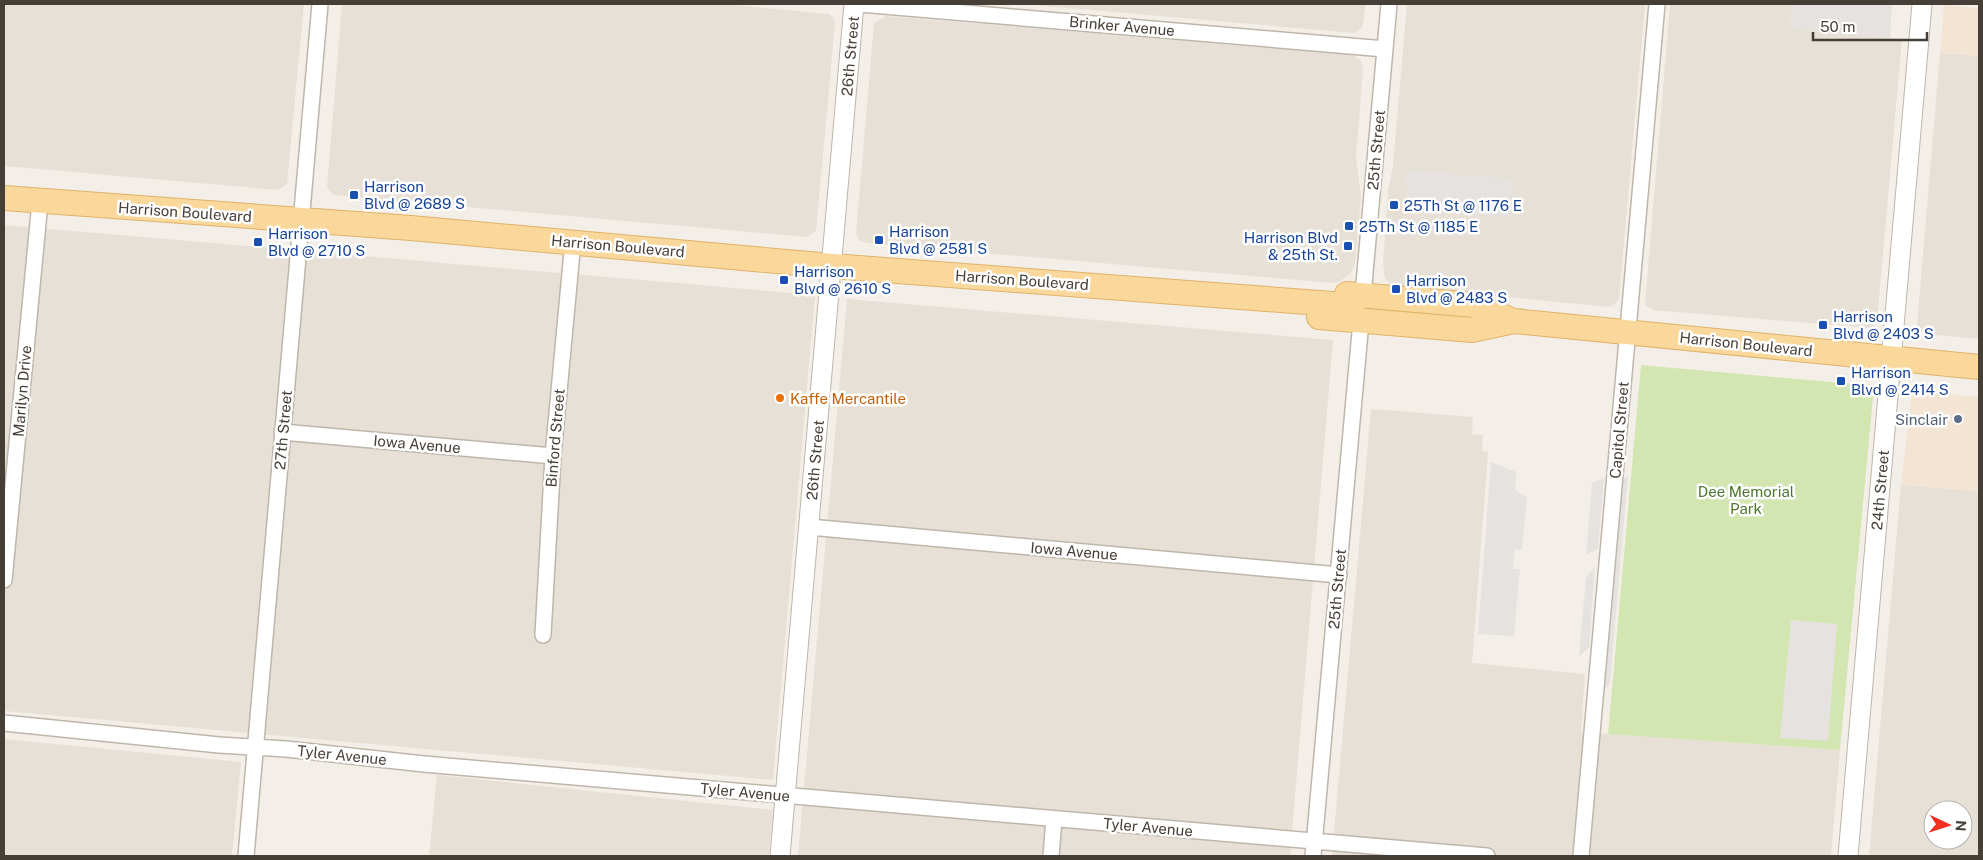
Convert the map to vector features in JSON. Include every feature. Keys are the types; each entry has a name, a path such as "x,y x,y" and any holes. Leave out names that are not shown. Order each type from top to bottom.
{"main road":[{"name":"Harrison Boulevard","path":"4,198 573,241 832,266 1232,296 1259,312 1361,321"},
{"name":"Harrison Boulevard","path":"1363,295 1474,305 1514,321 1979,367"},
{"path":"1232,296 1346,305 1363,295"},
{"path":"1361,321 1380,310 1514,321"}],"street":[{"name":"27th Street","path":"246,856 320,4"},
{"name":"26th Street","path":"780,856 854,4"},
{"name":"Brinker Avenue","path":"860,4 1385,49"},
{"name":"25th Street","path":"1363,295 1389,4"},
{"name":"Capitol Street","path":"1580,856 1657,4"},
{"name":"24th Street","path":"1848,856 1922,4"},
{"name":"Marilyn Drive","path":"4,580 40,202"},
{"name":"Binford Street","path":"543,635 553,456 573,241"},
{"name":"25th Street","path":"1314,849 1361,321"},
{"name":"Iowa Avenue","path":"282,432 553,456"},
{"name":"Iowa Avenue","path":"809,527 1339,575"},
{"name":"Tyler Avenue","path":"4,724 424,764 1054,819 1314,849 1487,856"},
{"path":"1051,856 1054,819"}],"shaded area":[{"path":"4,4 304,4 287,184 278,190 4,166"},
{"path":"342,4 723,4 829,14 834,18 835,24 816,231 807,237 333,195 327,187"},
{"path":"1021,4 1366,4 1362,28 1354,33"},
{"path":"1407,4 1645,4 1619,299 1614,305 1609,307 1394,286 1385,279 1383,263 1388,191 1393,165"},
{"path":"1670,4 1793,4 1790,28 1902,39 1877,322 1871,328 1653,310 1645,304"},
{"path":"1793,4 1892,4 1890,38 1790,28"},
{"path":"1944,5 1979,8 1979,56 1940,53"},
{"path":"886,16 1353,55 1361,60 1363,71 1356,157 1361,196 1355,264 1351,273 1339,282 1332,283 867,243 859,240 856,234 874,23"},
{"path":"1940,53 1979,56 1979,339 1925,334 1917,326"},
{"path":"1406,170 1512,179 1510,217 1407,208 1409,190 1405,186"},
{"path":"4,225 815,295 773,780 4,711"},
{"path":"847,299 1333,340 1290,856 798,856"},
{"path":"1912,391 1979,397 1979,491 1901,485"},
{"path":"1371,409 1473,417 1472,434 1483,435 1482,451 1488,452 1472,663 1585,674 1581,732 1840,750 1831,856 1332,856"},
{"path":"1491,462 1516,472 1515,490 1527,497 1522,550 1515,549 1513,569 1520,569 1514,636 1478,634"},
{"path":"1628,475 1610,683 1601,694 1618,485"},
{"path":"1604,478 1598,549 1586,555 1592,483"},
{"path":"1901,485 1979,491 1979,856 1869,856"},
{"path":"1595,567 1589,648 1579,656 1586,578"},
{"path":"1791,620 1837,624 1828,741 1780,738"},
{"path":"4,739 241,762 232,856 4,856"},
{"path":"437,775 773,810 769,856 429,856"}],"green space":[{"name":"Dee Memorial Park","path":"1641,365 1874,386 1840,750 1608,734"}],"place":[{"name":"Harrison Blvd @ 2689 S","path":"354,195"},
{"name":"25Th St @ 1176 E","path":"1394,205"},
{"name":"25Th St @ 1185 E","path":"1349,226"},
{"name":"Harrison Blvd @ 2581 S","path":"879,240"},
{"name":"Harrison Blvd @ 2710 S","path":"258,242"},
{"name":"Harrison Blvd & 25th St.","path":"1348,246"},
{"name":"Harrison Blvd @ 2610 S","path":"784,280"},
{"name":"Harrison Blvd @ 2483 S","path":"1396,289"},
{"name":"Harrison Blvd @ 2403 S","path":"1823,325"},
{"name":"Harrison Blvd @ 2414 S","path":"1841,381"},
{"name":"Kaffe Mercantile","path":"780,398"},
{"name":"Sinclair","path":"1958,419"}]}
